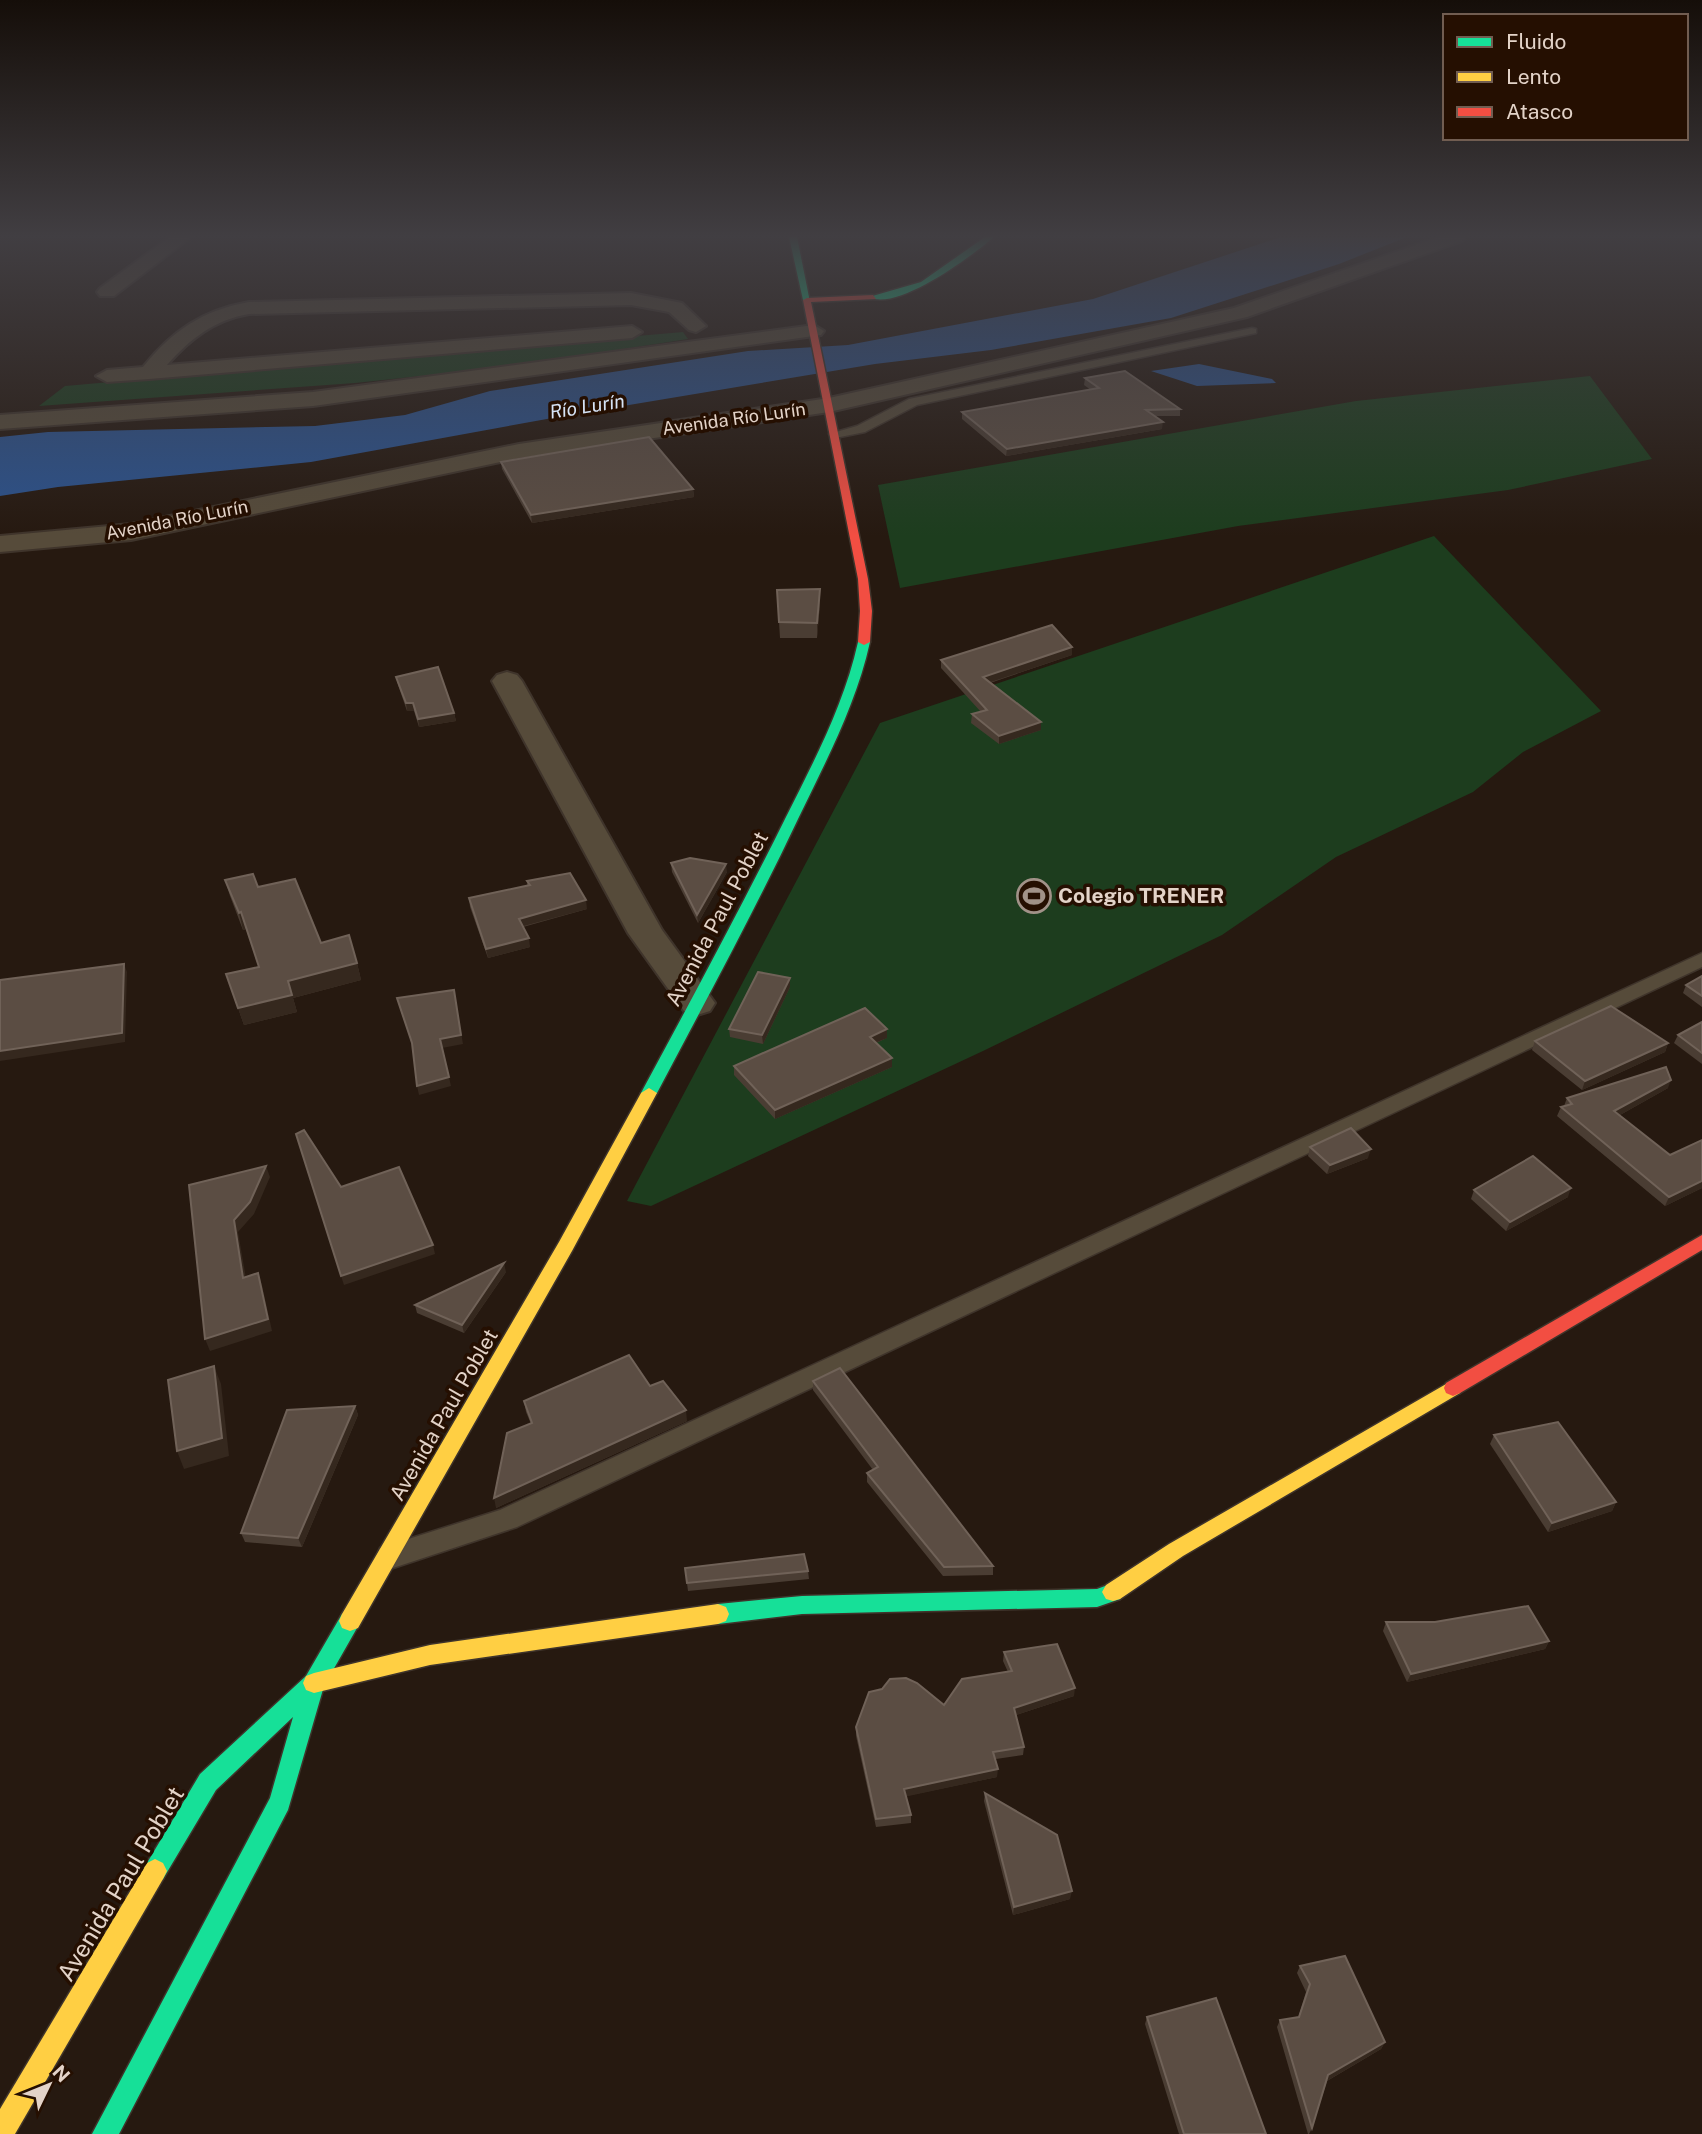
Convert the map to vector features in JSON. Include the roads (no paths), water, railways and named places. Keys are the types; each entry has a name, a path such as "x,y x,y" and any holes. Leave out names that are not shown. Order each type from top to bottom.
{"main road":[{"name":"Avenida Paul Poblet","path":"104,2134 280,1802 314,1683 566,1246 763,880 842,716 856,677 864,642 866,611 815,337"},
{"path":"314,1683 430,1655 670,1620 775,1608 880,1602 1097,1598 1119,1590 1176,1550 1702,1242"},
{"name":"Avenida Paul Poblet","path":"0,2134 208,1782 314,1683"}],"street":[{"path":"149,373 181,337"},
{"path":"107,376 574,337"},
{"path":"0,422 313,399 712,337"},
{"name":"Avenida Río Lurín","path":"0,544 131,532 519,451 828,401 1130,337"},
{"path":"508,681 646,933 697,1003"}],"lane":[{"path":"835,434 868,426 912,402 1225,337"},
{"path":"385,1559 507,1519 1702,959"}],"water":[{"name":"Río Lurín","path":"893,337 1066,337 991,350 875,364 569,415 311,462 58,487 0,496 0,437 48,432 315,426 405,415 490,391 748,351 848,345"},
{"path":"1199,364 1272,379 1276,383 1197,386 1151,371"}],"place":[{"name":"Colegio TRENER","path":"1034,896"}]}
